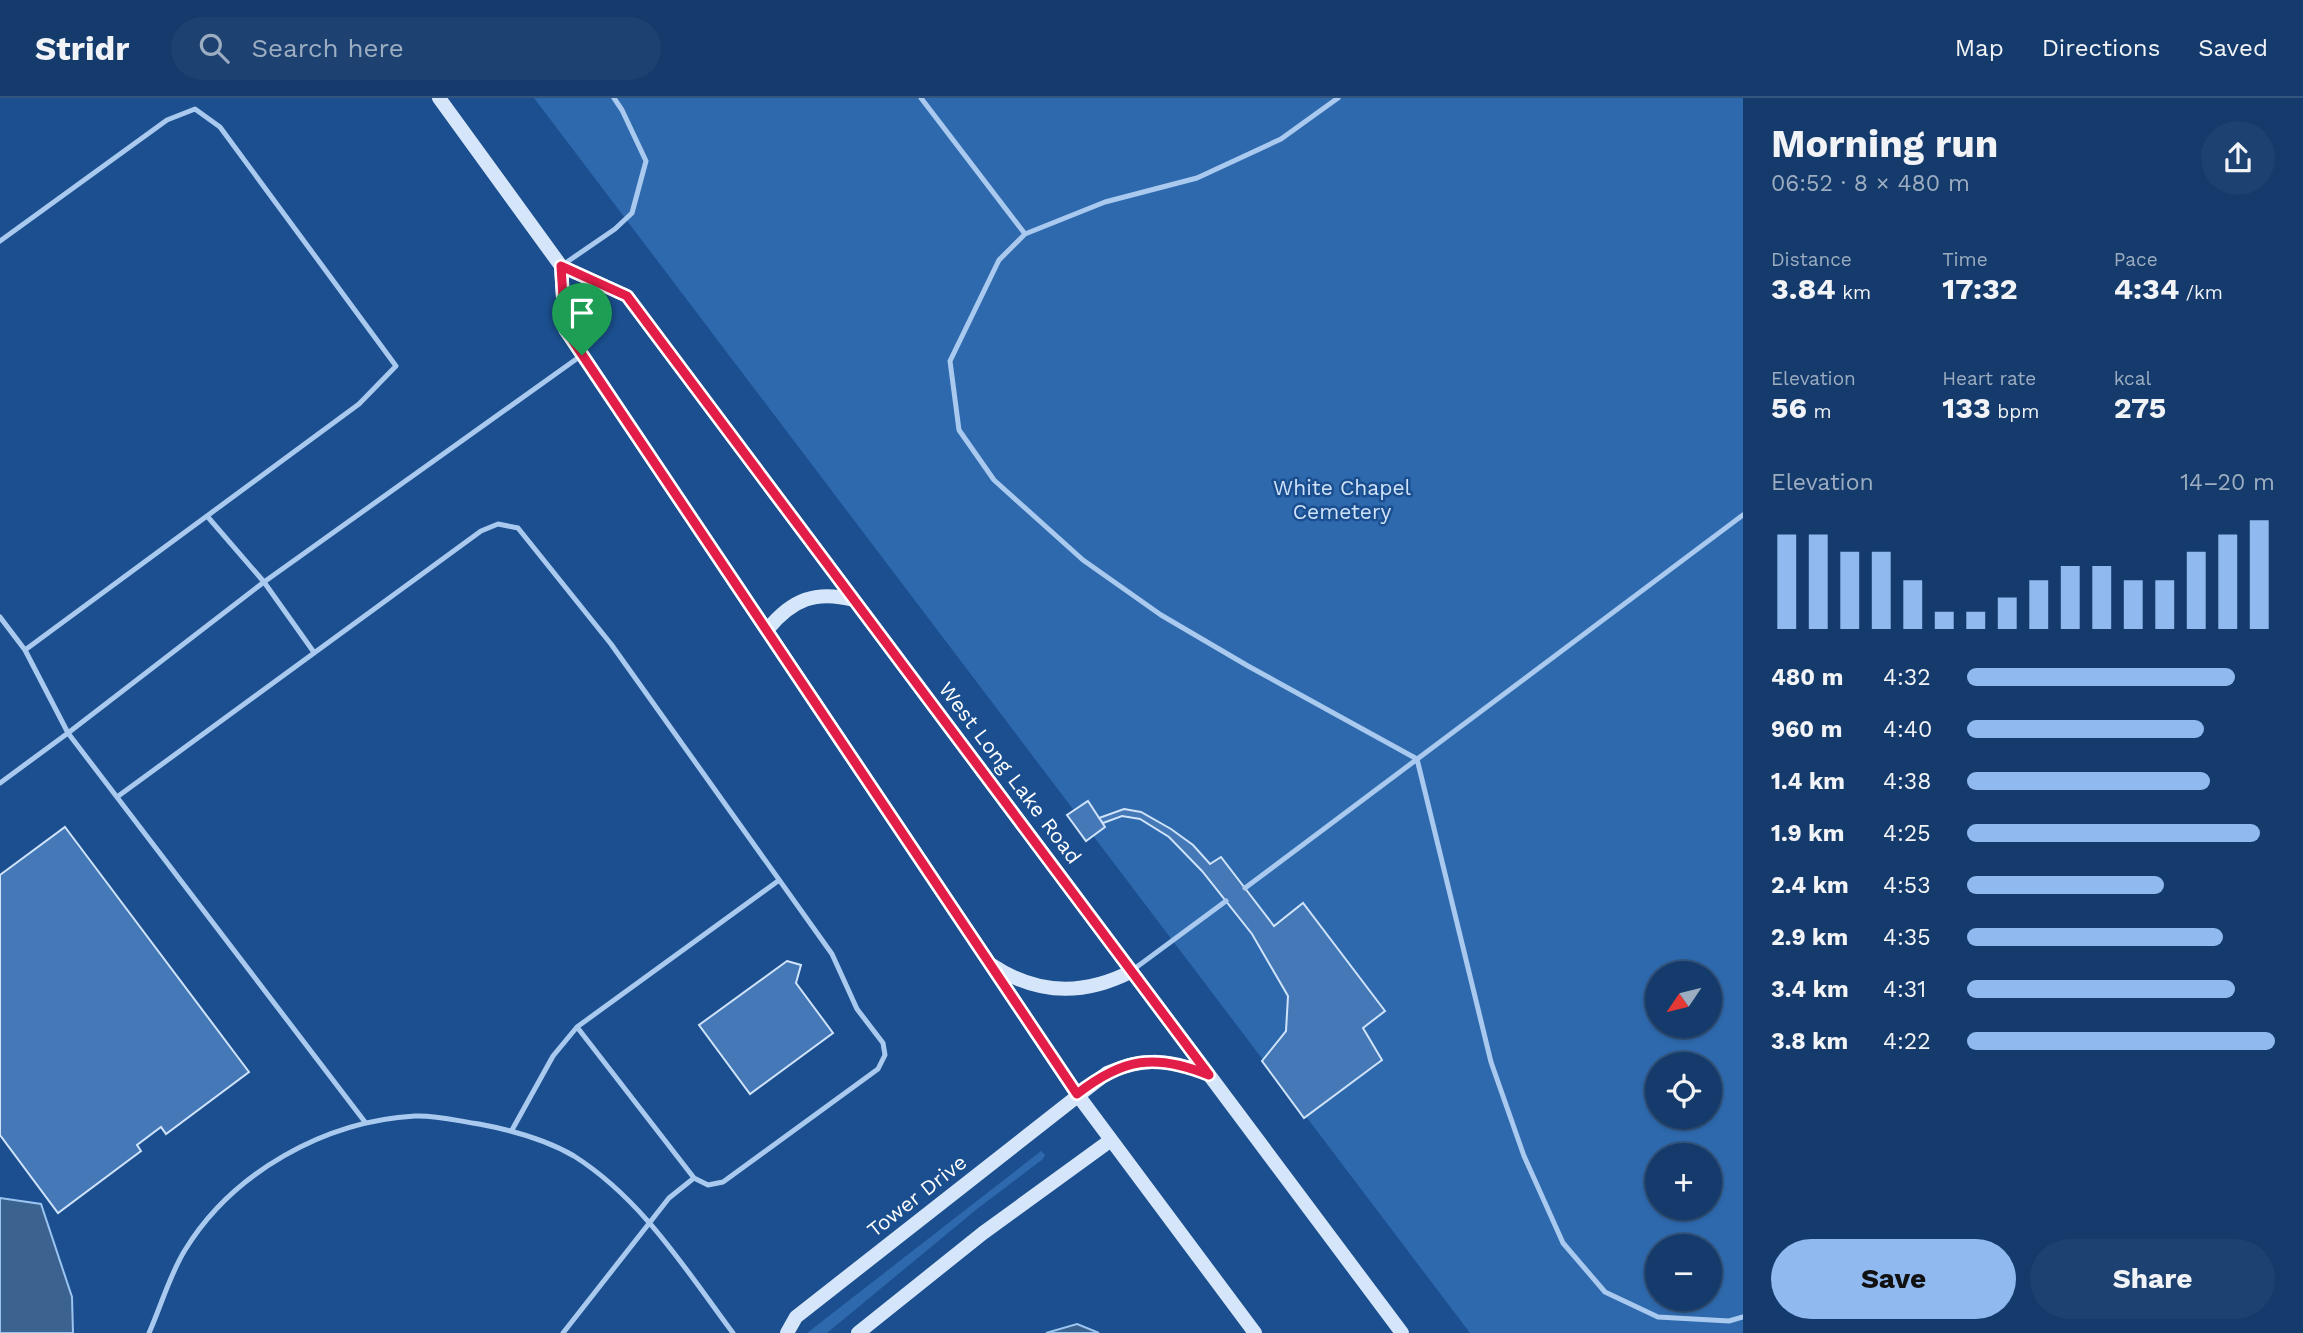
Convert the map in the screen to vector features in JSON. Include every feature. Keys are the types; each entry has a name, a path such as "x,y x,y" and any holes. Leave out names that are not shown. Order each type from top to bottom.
{"main road":[{"name":"West Long Lake Road","path":"442,99 561,266 627,296 1402,1333"},
{"path":"561,266 565,329 1077,1094 1255,1333"},
{"path":"767,630 796,602 815,595 855,600"},
{"path":"986,960 1013,979 1042,988 1066,990 1110,983 1132,971"},
{"name":"Tower Drive","path":"787,1333 796,1317 1107,1073 1144,1061 1167,1060 1209,1075"},
{"path":"858,1333 983,1233 1111,1140"}],"lane":[{"path":"561,266 615,229 632,213 646,161 614,98"},
{"path":"921,98 1025,234"},
{"path":"1338,98 1281,139 1197,178 1105,202 1025,234 999,260 950,361 959,430 994,480 1083,561 1161,615 1417,759 1491,1062 1524,1156 1563,1242 1605,1292 1658,1317 1730,1321 1743,1317"},
{"path":"0,241 167,120 195,109 220,127 396,366 359,404 25,650"},
{"path":"0,783 264,582 582,355"},
{"path":"1245,888 1743,515"},
{"path":"207,516 264,582 313,651"},
{"path":"117,797 313,651 481,531 498,524 518,528 611,644 832,954 844,975 857,1009 883,1043 885,1055 878,1069 723,1182 708,1185 694,1178 577,1027"},
{"path":"0,617 25,650 68,733 365,1122"},
{"path":"512,1130 553,1056 577,1027 778,881"},
{"path":"1132,971 1226,901"},
{"path":"149,1333 184,1250 219,1207 267,1168 311,1140 365,1122 418,1116 512,1130 574,1157 624,1196 650,1224 677,1254 733,1333"},
{"path":"563,1333 601,1281 669,1198 694,1178"}],"green space":[{"name":"White Chapel Cemetery","path":"534,98 1743,98 1743,1333 1470,1333"},
{"path":"1041,1151 1045,1155 1043,1159 977,1209 827,1333 807,1333"}],"shaded area":[{"path":"0,1198 41,1204 72,1297 73,1333 0,1333"},
{"path":"1077,1324 1099,1333 1046,1333"}],"building":[{"path":"1088,801 1105,827 1086,841 1067,815"},
{"path":"1124,809 1141,812 1171,829 1193,845 1210,864 1221,857 1274,926 1303,903 1385,1011 1363,1028 1382,1060 1304,1118 1262,1061 1286,1031 1288,996 1252,934 1202,871 1169,837 1140,819 1122,816 1103,823 1099,818"},
{"path":"65,827 249,1072 166,1134 161,1127 137,1145 141,1151 58,1213 0,1135 0,875"},
{"path":"787,961 801,965 796,983 833,1033 750,1094 699,1025"}],"route":[{"path":"561,266 627,296 1209,1075 1167,1060 1144,1061 1107,1073 1077,1094 582,355 565,329 561,266"}]}
